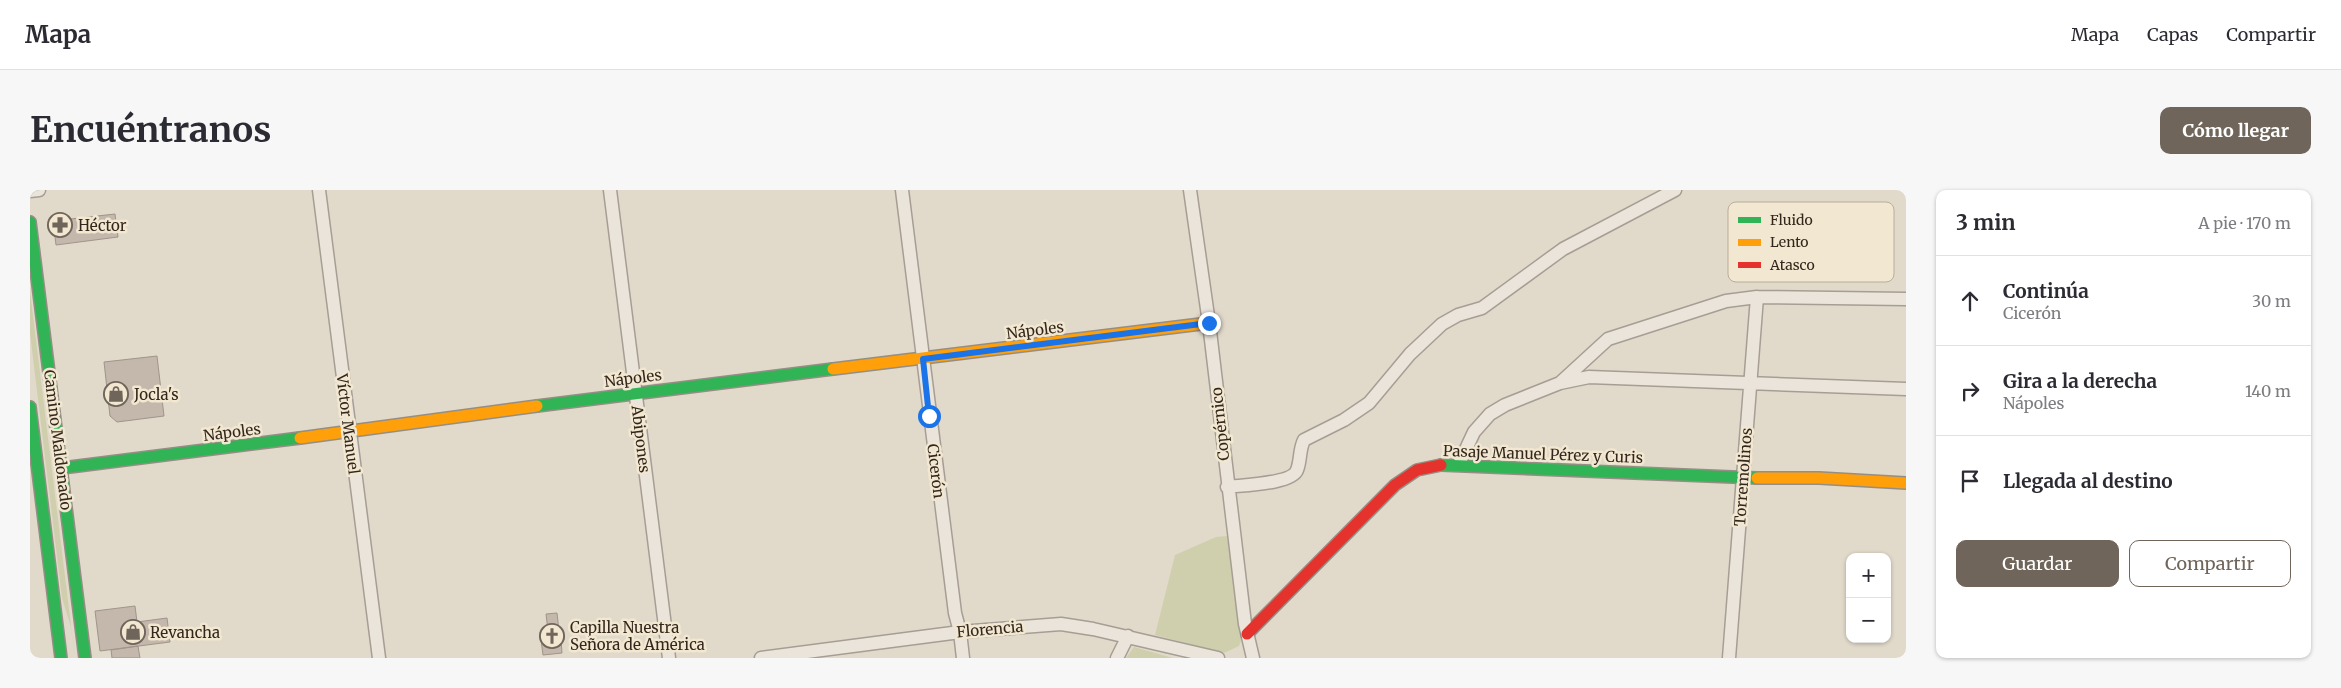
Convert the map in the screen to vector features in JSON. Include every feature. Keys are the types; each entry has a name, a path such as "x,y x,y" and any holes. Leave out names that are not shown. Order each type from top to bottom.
{"street":[{"path":"30,191 39,190"},
{"name":"Víctor Manuel","path":"319,190 379,658"},
{"name":"Abipones","path":"610,190 669,658"},
{"name":"Cicerón","path":"902,190 955,613 960,632 963,658"},
{"name":"Copérnico","path":"1190,190 1209,323 1227,487 1246,634 1253,658"},
{"path":"1227,487 1276,482 1294,476 1297,471 1300,449 1304,440 1344,420 1369,403 1410,354 1442,324 1458,315 1476,312 1563,249 1675,190"},
{"name":"Camino Maldonado","path":"30,222 85,658"},
{"path":"1560,383 1608,339 1726,301 1757,297 1906,299"},
{"name":"Torremolinos","path":"1729,658 1757,297"},
{"name":"Nápoles","path":"62,468 349,432 635,393 1209,323"},
{"path":"1459,464 1474,432 1490,414 1505,405 1560,383 1589,377 1906,389"},
{"name":"Camino Maldonado","path":"30,407 61,658"},
{"name":"Pasaje Manuel Pérez y Curis","path":"1246,634 1406,474 1429,465 1459,464 1743,478 1819,478 1906,483"},
{"name":"Camino Maldonado","path":"30,523 45,519"},
{"name":"Florencia","path":"761,658 960,632 1061,624 1128,636 1218,658"},
{"path":"1117,658 1128,636"}],"green space":[{"path":"30,291 75,658 71,627 62,598 30,333"},
{"path":"1227,536 1243,635 1239,646 1224,653 1155,635 1175,555 1216,537"},
{"path":"1134,647 1173,658 1126,658"}],"building":[{"path":"115,214 118,237 56,245 53,221"},
{"path":"157,356 164,416 117,422 110,416 104,362"},
{"name":"Revancha","path":"135,606 137,622 167,618 170,642 100,651 95,611"},
{"name":"Capilla Nuestra Señora de América","path":"557,613 559,631 563,631 564,640 561,640 562,653 543,655 540,632 548,631 546,614"},
{"path":"138,646 140,658 112,658 111,650"}],"traffic: fast":[{"path":"30,222 85,658"},
{"path":"537,406 833,369"},
{"path":"30,407 61,658"},
{"path":"62,468 300,438"},
{"path":"1441,465 1757,478"}],"traffic: slow":[{"path":"833,369 1209,323"},
{"path":"300,438 537,406"},
{"path":"1757,478 1819,478 1906,483"}],"traffic: jam":[{"path":"1247,634 1395,485 1417,470 1441,465"}],"place":[{"name":"Héctor","path":"60,225"},
{"name":"Jocla's","path":"116,394"},
{"name":"Revancha","path":"133,632"},
{"name":"Capilla Nuestra Señora de América","path":"552,636"}],"route":[{"path":"929,416 923,359 1209,323"}]}
